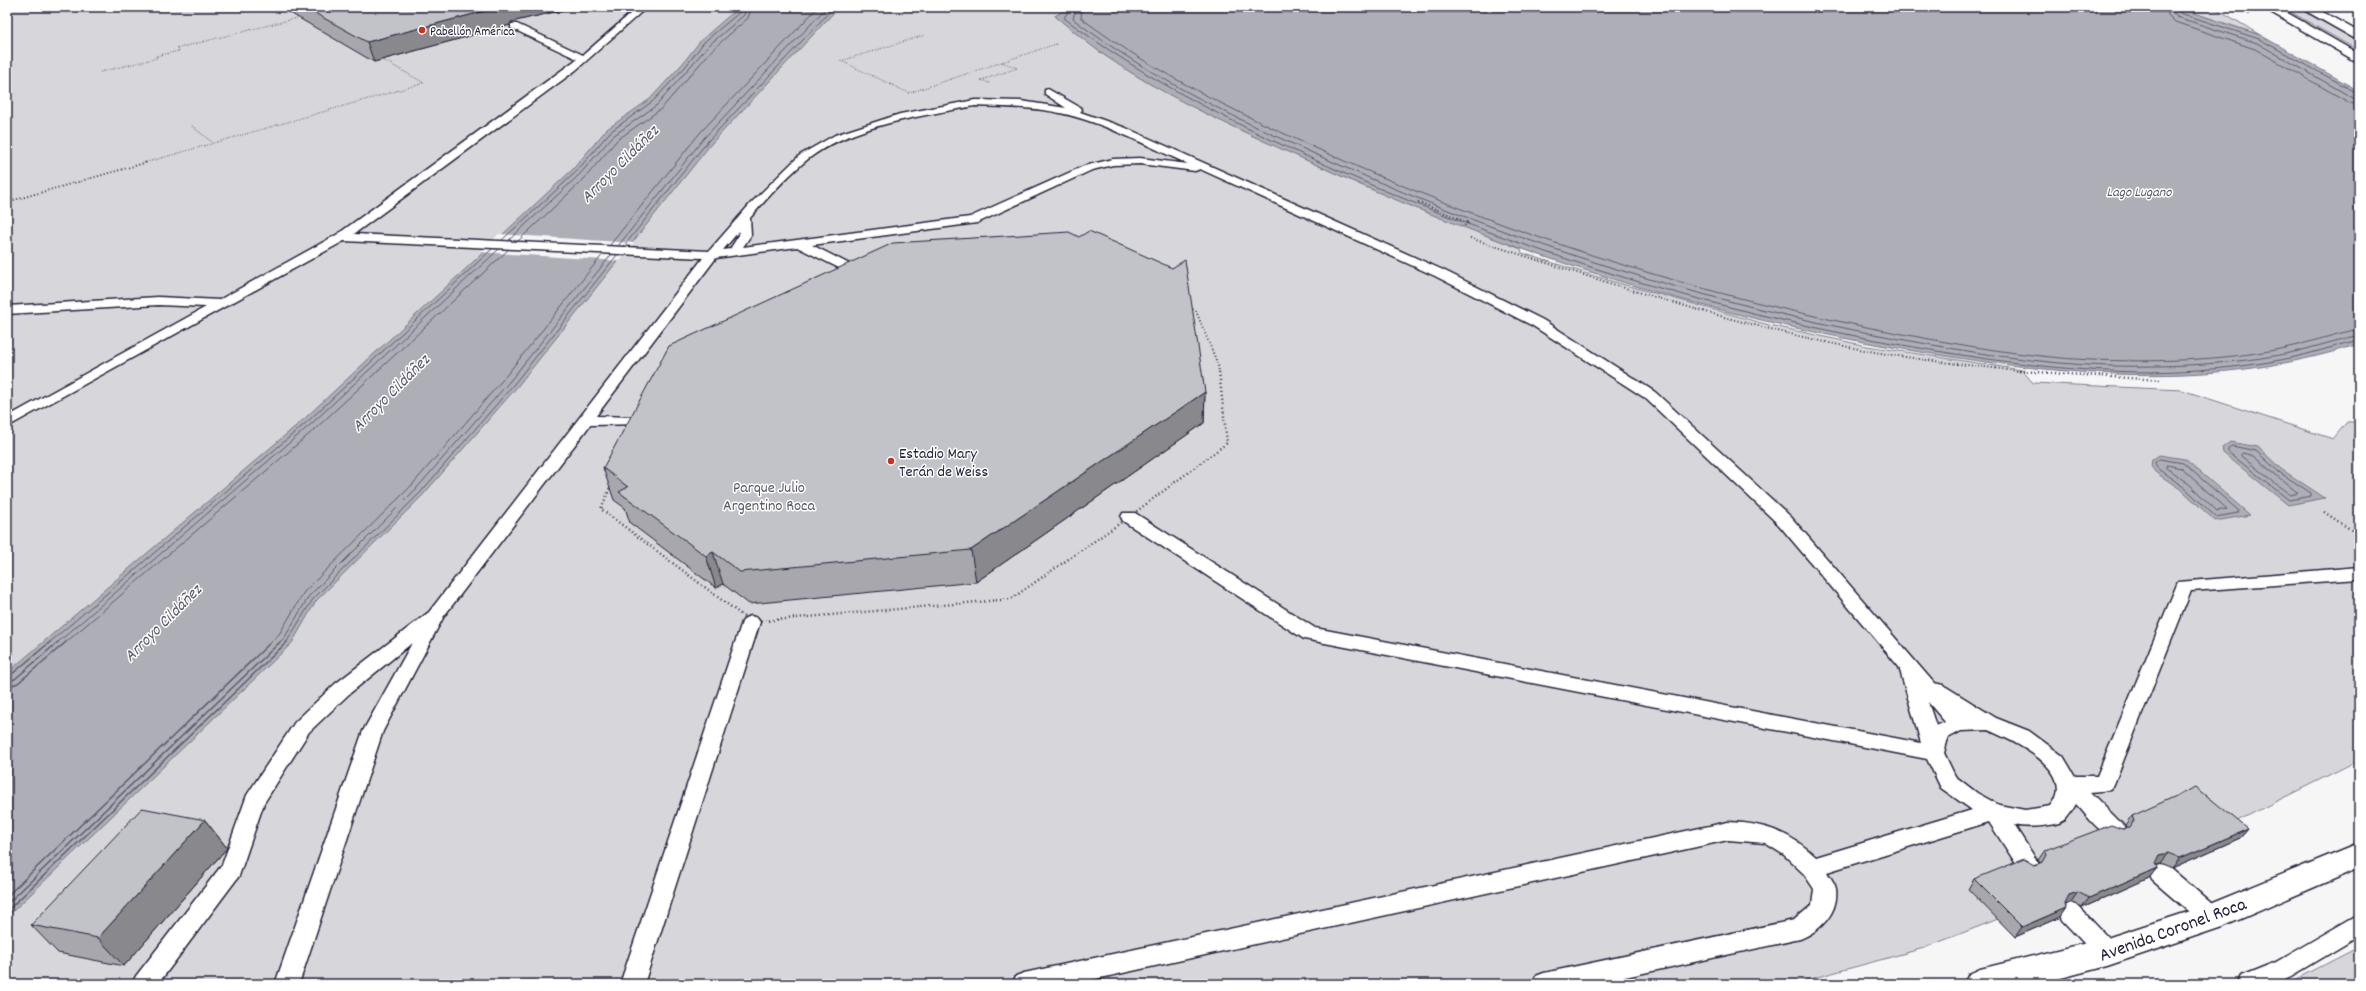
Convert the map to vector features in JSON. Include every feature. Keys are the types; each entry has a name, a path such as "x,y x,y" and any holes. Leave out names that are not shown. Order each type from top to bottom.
{"main road":[{"path":"2268,7 2359,59"},
{"path":"2305,7 2359,37"},
{"name":"Avenida Coronel Roca","path":"1980,984 2107,952 2211,917 2359,855"}],"lane":[{"path":"7,423 342,237 584,59 643,7"},
{"path":"514,26 584,59"},
{"path":"1048,92 1094,121"},
{"path":"287,984 373,731 437,613 584,420 713,255 744,218 804,157 839,137 904,116 975,103 1021,104 1063,110 1122,130 1216,171 1439,273 1538,323 1650,395 1786,521 1958,724"},
{"path":"342,237 713,255 973,220 1088,168 1113,162 1140,161 1216,171"},
{"path":"734,252 745,236 744,218"},
{"path":"800,244 863,276"},
{"path":"7,310 158,301 219,304"},
{"path":"584,420 638,421"},
{"path":"1129,518 1310,634 1934,754"},
{"path":"2069,784 2104,784 2184,586 2359,573"},
{"path":"144,984 231,869 254,801 302,727 342,689 437,613"},
{"path":"632,984 751,622"},
{"path":"1907,663 1934,754 1948,782 1970,798 1994,812 2024,819 2057,814 2068,800 2069,784"},
{"path":"1924,683 1989,723 2022,736 2056,762 2069,784 2115,830"},
{"path":"1934,754 1940,733 1958,724 1989,723"},
{"path":"1994,812 2028,864"},
{"path":"1812,867 1994,812"},
{"path":"1024,984 1728,831 1758,831 1789,845 1812,867 1825,888 1823,910 1800,929 1544,984"},
{"path":"2160,873 2211,917"},
{"path":"2070,913 2107,952"},
{"path":"2248,984 2284,969 2359,924"}],"path":[{"path":"100,72 157,58 156,56 179,51 178,48 305,16 300,13"},
{"path":"925,35 841,61 909,93 1056,44"},
{"path":"7,202 424,83 379,58"},
{"path":"192,126 213,143"},
{"path":"1418,202 1469,223 1462,227"},
{"path":"1470,238 1542,263 1622,287 1746,322 1859,349 2038,374 2161,380"},
{"path":"1067,252 1196,311 1218,365 1227,443 1129,518 1011,599 751,622 601,508 638,421 657,375 887,264 1067,252"},
{"path":"2359,437 2354,435 2359,454"},
{"path":"2324,512 2359,535"}],"green space":[{"name":"Parque Julio Argentino Roca","path":"7,7 1070,7 1055,16 1104,55 1152,85 1239,129 1363,186 1521,249 1522,253 1604,279 1769,325 1867,346 2022,370 2033,383 2182,390 2333,439 2347,422 2359,422 2359,760 2215,832 2146,861 1924,948 1792,984 7,984"},
{"path":"2176,7 2214,7 2260,35"},
{"path":"2282,7 2296,7 2359,42 2359,51"},
{"path":"2359,947 2359,984 2287,984"}],"water":[{"name":"Arroyo Cildáñez","path":"739,7 839,7 711,144 517,387 423,495 316,601 292,643 7,917 7,673 304,419 573,169 607,129 650,99 683,63 701,40"},
{"name":"Lago Lugano","path":"1070,7 2176,7 2260,35 2359,91 2359,344 2305,359 2250,368 2195,374 2140,375 2030,367 1975,360 1842,338 1765,321 1613,279 1538,255 1391,198 1319,166 1208,115 1155,87 1129,71 1085,41 1055,16"},
{"path":"2230,442 2258,447 2281,469 2325,498 2288,505 2223,453 2222,448"},
{"path":"2159,455 2185,459 2250,515 2215,521 2183,491 2155,472 2151,466 2152,460"}],"pier":[{"path":"499,234 634,243 620,261 480,252"}],"building":[{"path":"304,7 500,7 367,42"},
{"name":"Estadio Mary Terán de Weiss","path":"1089,231 1172,268 1185,260 1205,392 971,550 740,572 713,552 706,556 619,492 628,487 603,468 669,346 893,243 1069,232 1079,237"},
{"path":"2196,787 2248,829 2180,858 2168,853 2159,855 2155,863 2157,868 2089,898 2078,892 2069,895 2065,903 2066,908 2022,927 1974,879 2024,859 2034,865 2043,862 2047,855 2045,850 2111,825 2122,829 2129,828 2134,821 2132,816"},
{"path":"142,808 205,820 98,938 31,925"}],"place":[{"name":"Pabellón América","path":"422,30"},
{"name":"Estadio Mary Terán de Weiss","path":"891,461"}]}
